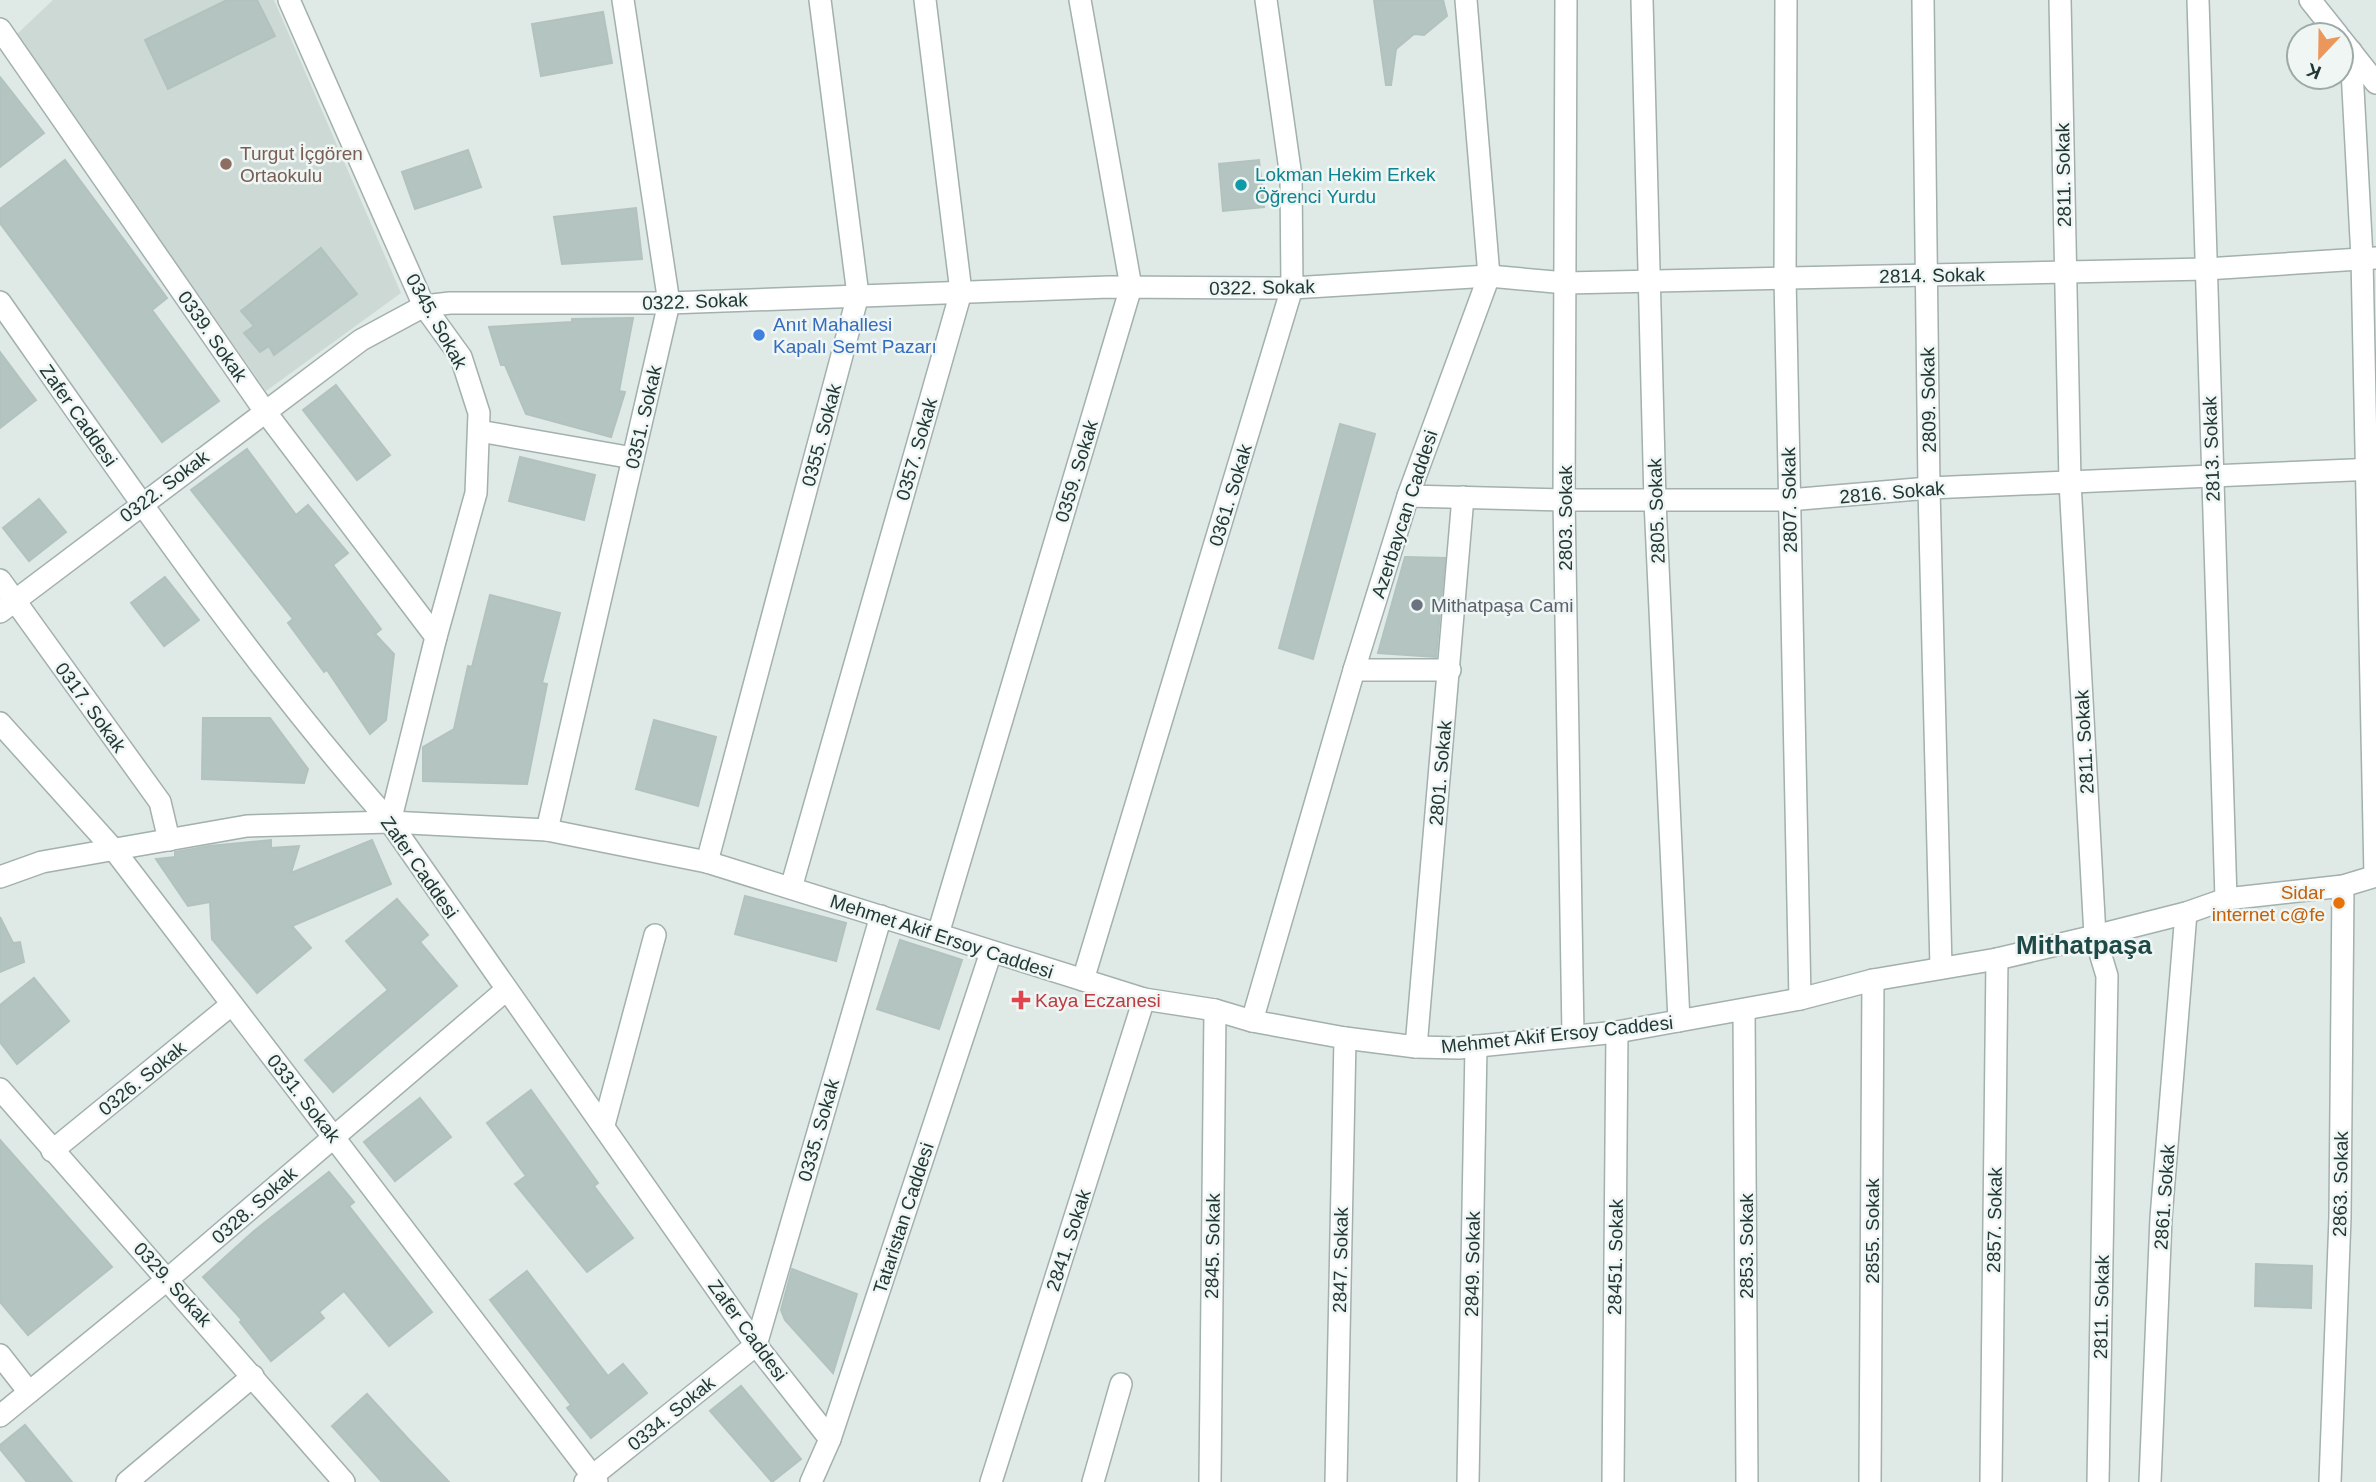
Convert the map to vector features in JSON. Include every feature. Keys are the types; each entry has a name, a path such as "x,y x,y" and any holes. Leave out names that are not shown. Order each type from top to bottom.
{"street":[{"name":"0345. Sokak","path":"289,0 424,306 461,358 480,413 476,493 436,637 390,822"},
{"name":"0351. Sokak","path":"547,830 669,303 624,0"},
{"name":"0355. Sokak","path":"707,862 858,295 820,0"},
{"name":"0357. Sokak","path":"791,888 961,292 925,0"},
{"name":"0359. Sokak","path":"938,934 1131,287 1080,0"},
{"name":"0361. Sokak","path":"1083,980 1292,288 1291,177 1266,0"},
{"name":"Azerbaycan Caddesi","path":"1252,1021 1354,670 1408,496 1489,276 1466,0"},
{"name":"2803. Sokak","path":"1566,0 1564,500 1573,1035"},
{"name":"2805. Sokak","path":"1642,0 1655,500 1679,1021"},
{"name":"2807. Sokak","path":"1786,0 1785,278 1800,999"},
{"name":"2809. Sokak","path":"1923,0 1929,488 1941,968"},
{"name":"2811. Sokak","path":"2060,0 2070,482 2095,936 2107,976 2098,1482"},
{"name":"2813. Sokak","path":"2199,0 2227,899"},
{"path":"2310,0 2326,21"},
{"name":"0339. Sokak","path":"0,29 264,410 436,637"},
{"path":"2355,57 2376,83"},
{"path":"2349,91 2369,258 2375,876"},
{"name":"2814. Sokak","path":"1489,276 1566,283 2206,269 2369,258"},
{"name":"0322. Sokak","path":"8,606 264,410 361,340 424,306 450,303 669,303 1131,287 1292,288 1489,276"},
{"name":"Zafer Caddesi","path":"0,302 141,504 342,767 390,822 757,1345 830,1439"},
{"path":"479,431 633,458"},
{"name":"2816. Sokak","path":"1408,496 1564,500 1789,500 1929,488 2371,470"},
{"name":"2801. Sokak","path":"1416,1047 1463,498"},
{"name":"0317. Sokak","path":"0,580 8,606 160,802 169,840"},
{"path":"1354,670 1450,670"},
{"name":"0331. Sokak","path":"0,723 115,851 334,1136 592,1480"},
{"name":"Mehmet Akif Ersoy Caddesi","path":"0,877 42,862 247,826 390,822 547,830 707,862 1144,999 1215,1010 1252,1021 1345,1038 1416,1047 1476,1046 1617,1032 1744,1010 1873,980 1997,959 2186,913 2227,899 2343,886 2375,876"},
{"name":"2863. Sokak","path":"2330,1482 2340,1217 2343,886"},
{"name":"2861. Sokak","path":"2150,1482 2161,1218 2186,913"},
{"name":"0335. Sokak","path":"757,1345 881,916"},
{"path":"604,1125 654,935"},
{"name":"Tataristan Caddesi","path":"811,1482 830,1439 990,952"},
{"name":"2857. Sokak","path":"1991,1482 1997,959"},
{"name":"2855. Sokak","path":"1870,1482 1873,980"},
{"name":"0328. Sokak","path":"0,1416 169,1278 506,990"},
{"name":"2841. Sokak","path":"991,1482 1144,999"},
{"name":"0326. Sokak","path":"52,1151 231,1004"},
{"name":"2845. Sokak","path":"1210,1482 1215,1010"},
{"name":"2853. Sokak","path":"1744,1010 1747,1482"},
{"name":"28451. Sokak","path":"1613,1482 1617,1032"},
{"name":"2847. Sokak","path":"1336,1482 1345,1038"},
{"name":"2849. Sokak","path":"1468,1482 1476,1046"},
{"name":"0329. Sokak","path":"0,1089 52,1151 169,1278 344,1482"},
{"name":"0334. Sokak","path":"592,1480 757,1345"},
{"path":"0,1355 29,1392"},
{"path":"127,1482 149,1475 253,1376"},
{"path":"1093,1482 1121,1384"}],"shaded area":[{"name":"Turgut İçgören Ortaokulu","path":"53,0 274,0 401,293 266,391 16,35"}],"building":[{"path":"227,0 257,0 275,36 168,89 145,40"},
{"path":"1374,0 1443,0 1447,16 1424,35 1414,34 1396,49 1391,85 1386,85"},
{"path":"603,12 612,63 541,76 532,24"},
{"path":"0,77 44,133 0,167"},
{"path":"468,150 481,187 415,209 402,172"},
{"path":"65,160 167,298 152,310 219,401 162,442 0,223 0,209"},
{"name":"Lokman Hekim Erkek Öğrenci Yurdu","path":"1259,160 1264,207 1223,211 1219,164"},
{"path":"636,208 642,259 562,264 554,217"},
{"path":"321,248 357,294 274,355 269,346 260,352 244,333 254,326 241,311"},
{"path":"633,318 619,391 625,392 611,437 526,414 505,365 501,365 489,327 572,322 572,319"},
{"path":"0,352 36,400 0,428"},
{"path":"336,385 390,455 357,480 303,410"},
{"path":"1340,424 1375,434 1313,659 1279,648"},
{"path":"247,449 296,515 308,505 348,553 333,565 381,629 375,634 394,654 386,720 370,734 327,670 324,672 288,623 293,619 191,490"},
{"path":"520,457 595,475 584,520 509,501"},
{"path":"39,499 66,532 29,561 3,528"},
{"name":"Mithatpaşa Cami","path":"1405,557 1445,558 1436,657 1378,653"},
{"path":"165,577 199,620 164,646 131,603"},
{"path":"490,595 560,613 542,683 547,684 527,784 423,781 423,747 454,729 468,666 472,667"},
{"path":"203,718 270,718 308,769 304,783 202,779"},
{"path":"654,720 716,737 698,806 636,789"},
{"path":"271,840 271,848 299,846 291,873 372,840 391,884 292,926 311,948 257,993 212,939 210,902 188,906 156,859 175,857 175,852 209,846"},
{"path":"745,896 846,923 836,961 735,934"},
{"path":"397,899 428,935 420,942 457,986 333,1092 305,1060 388,990 346,941"},
{"path":"0,917 13,943 20,942 24,962 0,972"},
{"path":"900,940 962,960 939,1029 877,1009"},
{"path":"34,978 69,1021 17,1064 0,1042 0,1005"},
{"path":"531,1090 598,1183 594,1186 633,1238 587,1272 515,1184 526,1176 487,1123"},
{"path":"420,1098 451,1137 395,1181 364,1142"},
{"path":"0,1140 112,1267 28,1335 0,1302"},
{"path":"329,1172 354,1202 349,1206 432,1312 389,1346 344,1291 319,1312 324,1318 271,1361 240,1322 242,1320 203,1277 254,1231"},
{"path":"2256,1264 2312,1266 2311,1308 2255,1306"},
{"path":"792,1269 857,1294 833,1373 785,1320 781,1310"},
{"path":"527,1271 608,1376 623,1364 647,1393 591,1438 567,1408 571,1405 490,1300"},
{"path":"741,1386 801,1459 772,1482 710,1411"},
{"path":"367,1394 449,1482 382,1482 332,1426"},
{"path":"25,1425 72,1482 27,1482 0,1449 0,1445"}],"place":[{"name":"Turgut İçgören Ortaokulu","path":"226,164"},
{"name":"Lokman Hekim Erkek Öğrenci Yurdu","path":"1241,185"},
{"name":"Anıt Mahallesi Kapalı Semt Pazarı","path":"759,335"},
{"name":"Mithatpaşa Cami","path":"1417,605"},
{"name":"Sidar internet c@fe","path":"2339,903"},
{"name":"Kaya Eczanesi","path":"1021,1000"}],"district":[{"name":"Mithatpaşa","path":"2084,945"}]}
